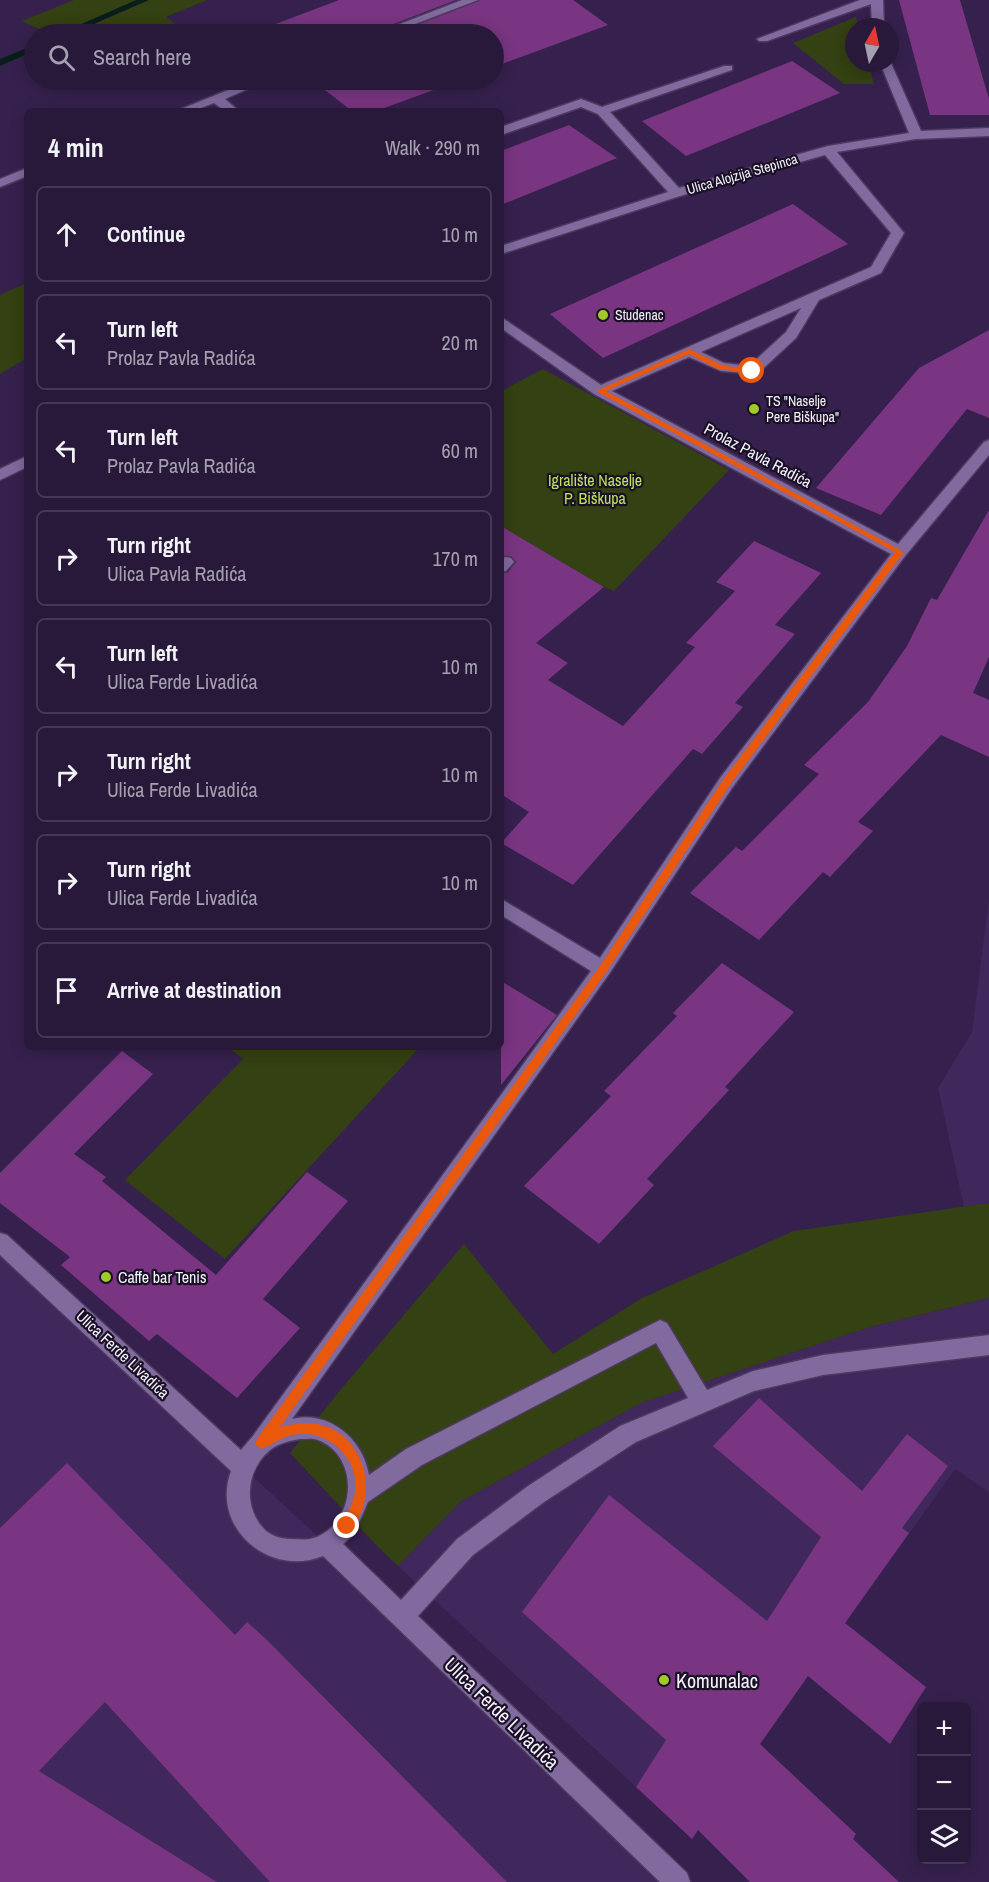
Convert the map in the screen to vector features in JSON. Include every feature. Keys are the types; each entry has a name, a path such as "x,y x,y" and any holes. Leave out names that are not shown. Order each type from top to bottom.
{"street":[{"path":"407,24 472,0"},
{"path":"762,39 872,0"},
{"path":"877,0 878,18"},
{"path":"602,111 728,68"},
{"path":"890,72 916,135"},
{"path":"190,108 236,90"},
{"path":"216,98 229,108"},
{"path":"504,130 581,104 602,111 676,193"},
{"name":"Ulica Alojzija Stepinca","path":"504,249 676,193 828,150 916,135 989,132"},
{"path":"599,391 876,270 898,233 828,150"},
{"path":"0,183 24,173"},
{"path":"689,351 721,368 752,371 791,335 815,296"},
{"name":"Prolaz Pavla Radića","path":"504,323 599,391 900,552"},
{"path":"261,1444 280,1433 300,1428 321,1430 332,1436 351,1454 359,1471 360,1495 357,1509 347,1526 313,1550 294,1552 275,1548 258,1538 244,1522 238,1501 239,1481 247,1460 261,1444 603,969 726,783 900,552 989,445"},
{"path":"0,475 24,463"},
{"path":"504,908 603,969"},
{"name":"Ulica Ferde Livadića","path":"0,1242 244,1468"},
{"path":"360,1495 414,1457 660,1330 702,1402"},
{"path":"401,1617 465,1547 536,1494 628,1434 753,1381 823,1365 989,1346"},
{"name":"Ulica Ferde Livadića","path":"326,1543 678,1882"}],"shaded area":[{"path":"989,899 989,1203 964,1207 938,1088 972,1032"},
{"path":"0,1243 311,1530 678,1882 0,1882"},
{"path":"989,1298 989,1492 955,1469 692,1839 398,1566 460,1502 641,1403 870,1327"}],"green space":[{"path":"74,0 207,0 166,17 175,24 29,24 22,21"},
{"path":"845,22 845,72 871,72 874,84 844,84 793,43"},
{"path":"24,284 24,360 0,374 0,295"},
{"name":"Igralište Naselje P. Biškupa","path":"543,369 729,470 614,591 504,528 504,389"},
{"path":"232,1050 417,1050 225,1259 125,1180 243,1059"},
{"path":"989,1203 989,1298 870,1327 641,1403 460,1502 398,1566 290,1453 464,1244 553,1354 642,1298 794,1231"}],"building":[{"path":"339,0 456,0 394,24 276,24"},
{"path":"480,0 573,0 608,25 504,63 504,24 419,24"},
{"path":"899,0 960,0 989,99 989,115 930,115"},
{"path":"792,61 840,93 686,156 642,121"},
{"path":"325,90 434,90 384,108 348,108"},
{"path":"569,125 617,158 504,204 504,150"},
{"path":"793,204 848,244 603,358 550,314"},
{"path":"989,330 989,418 967,409 881,515 816,488 919,368"},
{"path":"989,510 989,657 973,693 989,700 989,757 941,735 858,822 873,831 830,877 823,872 759,940 690,893 736,847 742,851 819,774 804,765 868,702 907,646 931,598 937,600"},
{"path":"504,528 604,587 536,643 568,663 548,680 623,726 695,647 686,643 735,591 716,582 754,541 821,573 775,625 795,634 735,703 743,707 702,754 693,749 573,885 504,845 504,840 529,812 504,796 504,573 508,572 516,562 511,556 504,556"},
{"path":"722,963 794,1012 725,1087 729,1090 647,1179 654,1185 599,1244 524,1186 611,1096 604,1091 677,1016 673,1013"},
{"path":"504,983 557,1015 501,1085 501,1050 504,1050"},
{"path":"122,1051 153,1074 74,1154 106,1177 102,1181 216,1275 307,1172 348,1201 263,1299 300,1328 237,1398 157,1334 149,1341 61,1265 70,1257 0,1203 0,1173"},
{"path":"759,1398 862,1491 907,1434 948,1466 902,1528 909,1533 845,1623 926,1687 890,1744 808,1676 760,1744 856,1834 853,1839 899,1882 750,1882 698,1830 692,1839 636,1787 666,1740 522,1612 609,1495 767,1621 821,1537 713,1446"},
{"path":"67,1463 235,1635 247,1622 266,1639 507,1882 270,1882 105,1702 39,1771 217,1882 0,1882 0,1528"}],"waterway":[{"path":"88,24 144,0"},
{"path":"0,63 24,52"}],"place":[{"name":"Studenac","path":"603,315"},
{"name":"TS \"Naselje Pere Biškupa\"","path":"754,409"},
{"name":"Caffe bar Tenis","path":"106,1277"},
{"name":"Komunalac","path":"664,1680"}],"route":[{"path":"347,1526 357,1509 361,1490 359,1471 351,1454 339,1440 321,1430 300,1428 280,1433 261,1444 603,969 726,783 900,552 599,391 689,351 721,368 752,371"}]}
